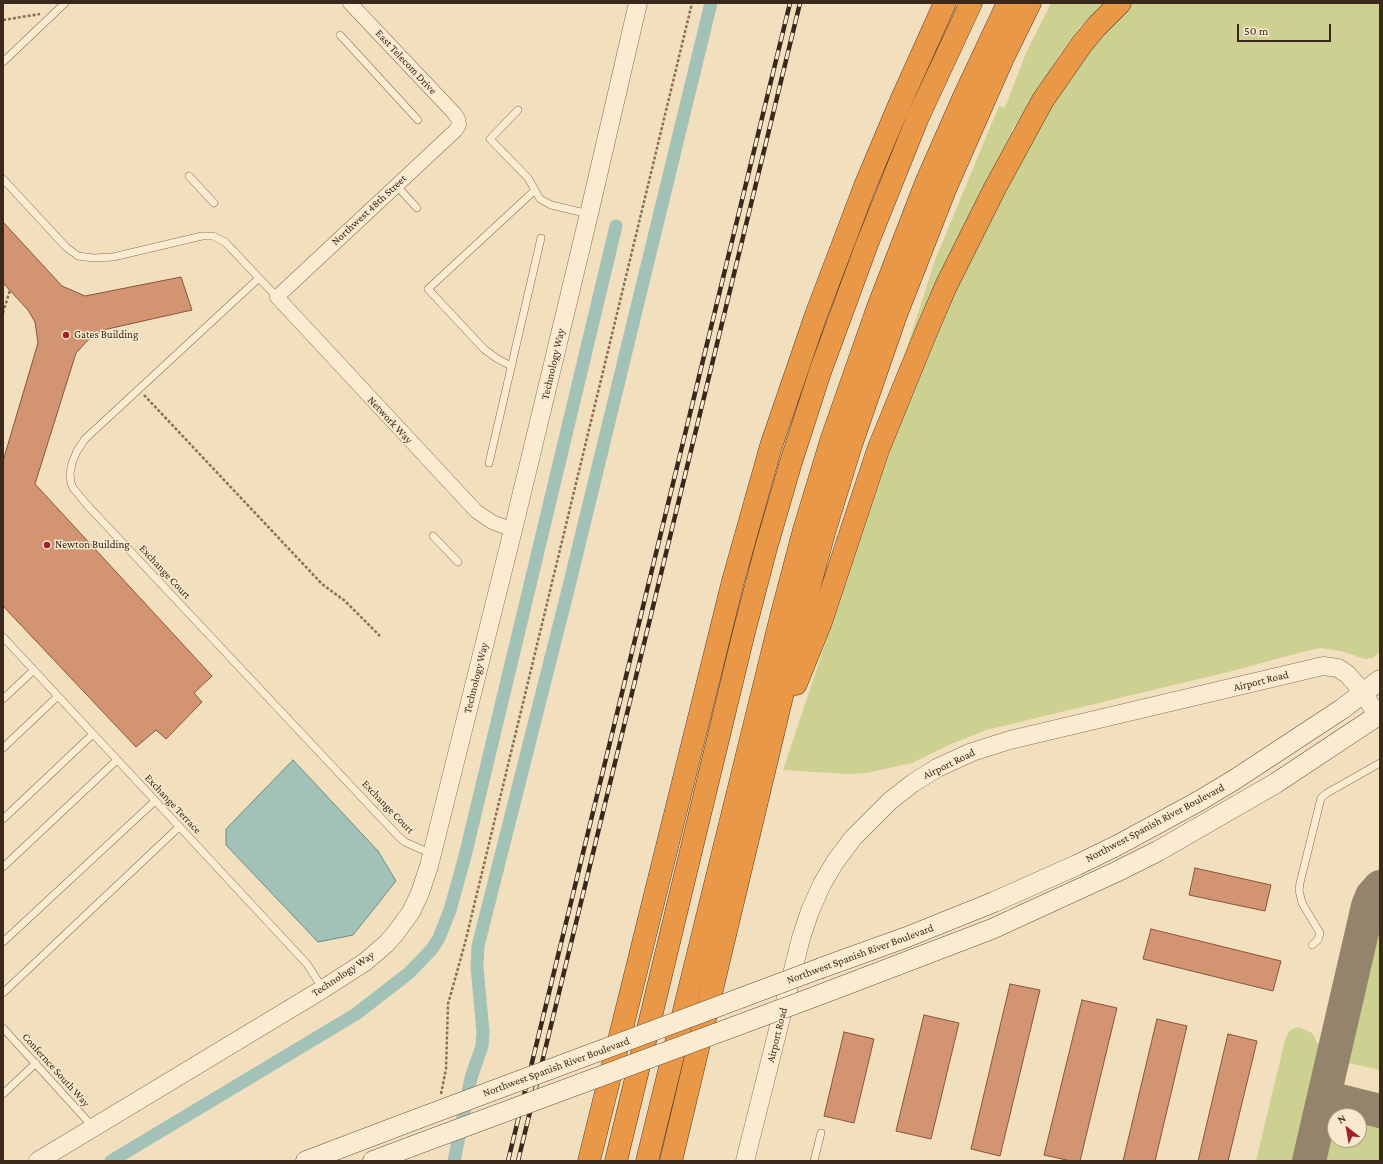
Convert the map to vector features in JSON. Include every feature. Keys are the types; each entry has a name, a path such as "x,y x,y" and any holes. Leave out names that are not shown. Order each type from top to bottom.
{"highway":[{"path":"589,1161 733,581 769,454 816,315 865,186 945,3"},
{"path":"616,1161 745,629 766,548 796,447 832,337 870,237 918,117 971,3"},
{"path":"647,1161 781,617 804,530 831,441 877,310 924,190 963,99 1008,3"},
{"path":"671,1161 800,621 824,533 865,401 908,281 946,187 999,67 1030,3"},
{"path":"769,752 821,622 878,450 950,279 992,195 1043,100 1082,44 1097,26 1120,3"}],"main road":[{"name":"Northwest Spanish River Boulevard","path":"306,1161 907,937 994,902 1077,865 1118,845 1199,801 1234,780 1314,728 1380,680"},
{"path":"373,1161 992,930 1116,872 1190,833 1276,783 1379,716"}],"street":[{"name":"East Telecom Drive","path":"350,3 454,113 459,122"},
{"name":"Technology Way","path":"38,1161 324,989 365,962 381,949 395,934 411,912 426,877 513,530 638,3"},
{"name":"Northwest 48th Street","path":"277,297 456,130 459,122"},
{"name":"Network Way","path":"277,297 476,511 492,522 513,530"},
{"name":"Airport Road","path":"745,1161 799,945 810,911 822,884 835,862 853,838 890,801 913,783 937,768 972,752 1010,740 1323,666 1338,668 1352,678 1379,716"}],"lane":[{"path":"3,62 65,3"},
{"path":"340,35 418,120"},
{"path":"518,110 490,139 528,178 540,199 544,202 589,214"},
{"path":"188,176 214,203"},
{"path":"3,179 66,247 78,256 105,258 202,236 213,236 224,242 277,297"},
{"path":"396,185 417,208"},
{"path":"511,366 484,350 428,289 534,190"},
{"path":"489,463 541,238"},
{"name":"Exchange Court","path":"258,278 81,444 70,468 70,479 73,488 88,506 398,836 405,842 432,854"},
{"path":"433,536 458,562"},
{"name":"Exchange Terrace","path":"3,637 307,964 324,989"},
{"path":"3,699 34,670"},
{"path":"3,748 58,696"},
{"path":"3,819 93,734"},
{"path":"3,867 117,760"},
{"path":"1312,945 1318,940 1320,933 1302,903 1299,890 1321,798 1327,793 1380,763"},
{"path":"3,942 155,801"},
{"path":"3,993 179,827"},
{"name":"Confernce South Way","path":"5,1032 36,1063 93,1127"},
{"path":"3,1094 36,1063"},
{"path":"814,1161 821,1133"}],"path":[{"path":"440,1096 446,1069 448,1004 465,943 692,3"},
{"path":"3,20 56,11"},
{"path":"3,313 10,290"},
{"path":"138,389 322,584 345,601 380,636"}],"green space":[{"path":"1051,3 1104,3 1080,27 1060,54 1028,107 1011,131 1018,136 898,376 935,260 999,106 1005,108 1026,53"},
{"path":"1133,3 1380,3 1380,652 1373,658 1365,659 1341,651 1320,648 1302,652 1232,671 986,730 949,745 912,763 866,773 849,774 783,770 911,387 1001,194 1074,67 1108,25"},
{"path":"1380,915 1380,1070 1344,1062"},
{"path":"1298,1027 1312,1033 1319,1046 1320,1058 1295,1161 1256,1161 1285,1040 1289,1031"},
{"path":"1367,1122 1380,1125 1380,1161 1319,1161 1327,1133 1327,1148 1367,1148"}],"water":[{"path":"293,760 378,851 396,881 353,935 318,942 226,845 226,829"}],"building":[{"name":"Newton Building","path":"3,222 62,286 85,296 181,277 192,310 103,330 88,340 76,353 35,484 212,676 194,693 202,702 166,739 156,730 136,747 3,606 3,461 38,343 35,322 28,310 3,283"},
{"path":"1195,868 1271,885 1265,911 1189,895"},
{"path":"1151,929 1281,961 1273,991 1143,959"},
{"path":"1010,984 1040,990 1000,1156 971,1149"},
{"path":"1082,1000 1117,1008 1080,1161 1071,1161 1044,1155"},
{"path":"924,1015 959,1023 931,1139 896,1131"},
{"path":"1157,1019 1187,1026 1155,1161 1123,1161"},
{"path":"844,1032 874,1039 854,1123 824,1116"},
{"path":"1228,1034 1257,1041 1228,1161 1198,1161"}],"waterway":[{"path":"454,1161 471,1078 482,1046 483,1032 477,967 478,946 569,586 711,3"},
{"path":"111,1161 356,1014 409,973 432,949 439,938 450,910 465,856 616,226"}],"taxiway":[{"path":"1309,1161 1368,906 1372,896 1380,887"},
{"path":"1324,1097 1380,1111"}],"railway":[{"path":"508,1161 790,3"},
{"path":"518,1161 800,3"}],"place":[{"name":"Gates Building","path":"66,335"},
{"name":"Newton Building","path":"47,545"}]}
